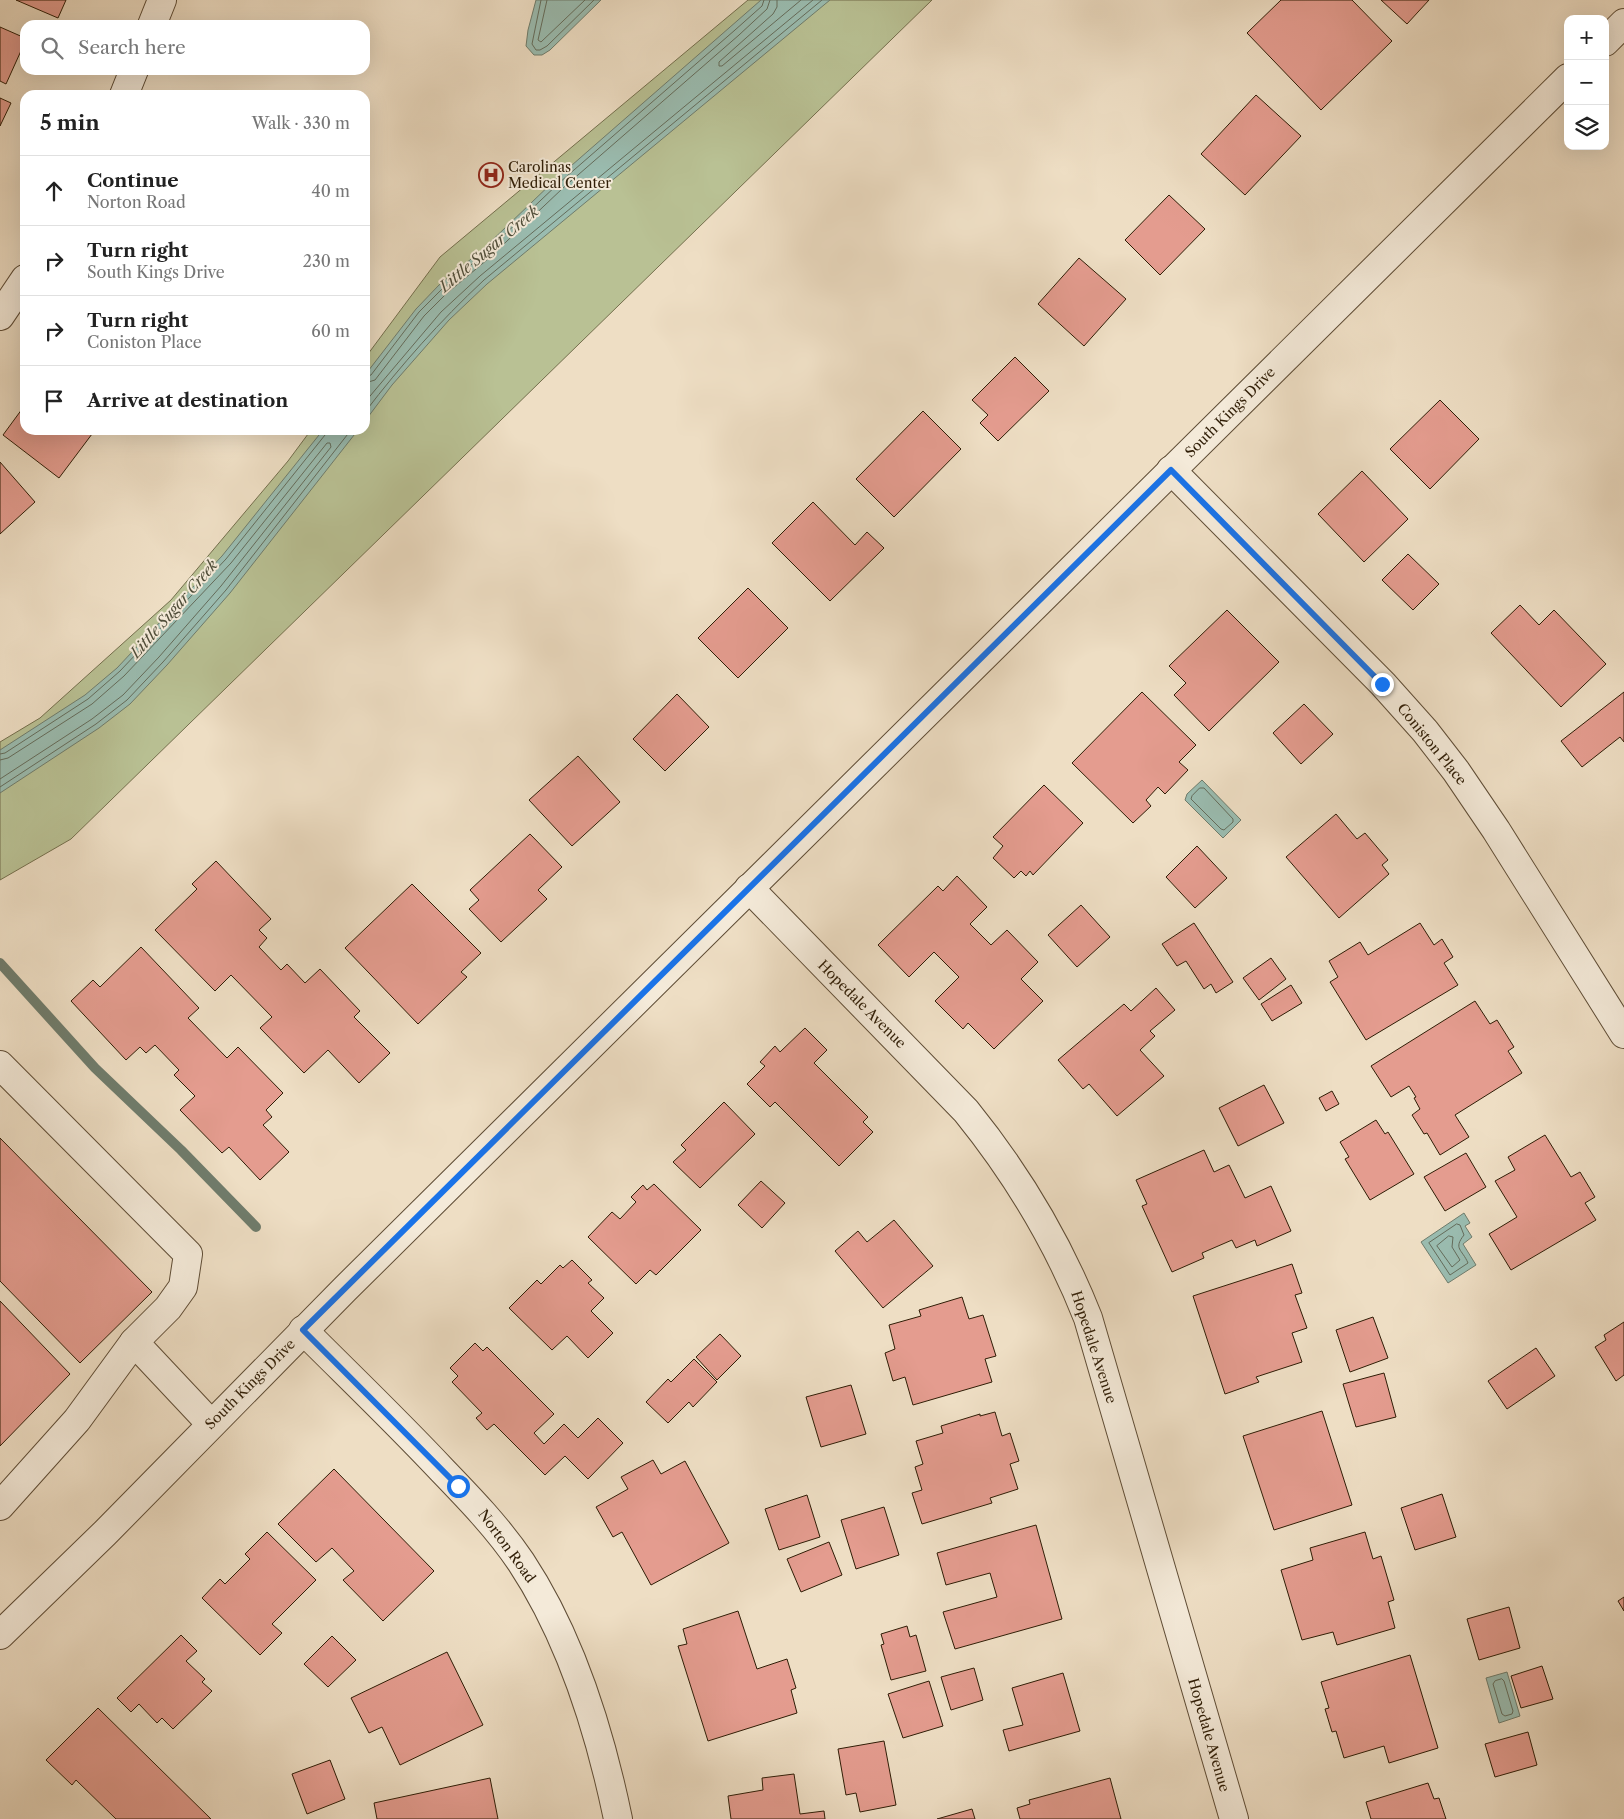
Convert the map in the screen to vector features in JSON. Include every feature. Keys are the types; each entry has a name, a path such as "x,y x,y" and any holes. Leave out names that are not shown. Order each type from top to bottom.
{"street":[{"path":"154,20 162,0"},
{"path":"126,90 132,75"},
{"name":"South Kings Drive","path":"0,1635 105,1533 303,1330 1564,82"},
{"path":"0,316 20,286"},
{"name":"Coniston Place","path":"1171,470 1370,671 1425,731 1456,771 1510,851 1624,1034"},
{"name":"Hopedale Avenue","path":"749,888 966,1110 1010,1168 1057,1248 1088,1318 1234,1819"},
{"path":"0,1065 188,1254 183,1287 168,1308 134,1342 76,1420 0,1506"},
{"name":"Norton Road","path":"303,1330 458,1486 503,1538 520,1561 548,1608 572,1665 598,1741 618,1819"},
{"path":"134,1342 211,1424"}],"green space":[{"path":"748,0 932,0 71,839 0,880 0,742 40,718 171,600 288,461 307,435 370,435 370,351 440,257"}],"water":[{"path":"536,0 601,0 550,50 542,55 534,55 526,46"},
{"name":"Little Sugar Creek","path":"761,0 830,0 487,284 449,320 392,385 370,414 370,369 416,309 439,285 481,251 556,179"},
{"name":"Little Sugar Creek","path":"319,435 354,435 230,593 130,704 99,728 0,793 0,750 85,695 117,668 222,556"},
{"path":"1202,780 1241,820 1223,838 1185,800 1187,794"},
{"path":"1464,1213 1470,1223 1465,1226 1472,1237 1463,1244 1476,1265 1448,1283 1421,1242"},
{"path":"1507,1672 1520,1716 1499,1723 1486,1678"}],"building":[{"path":"16,0 66,0 58,18"},
{"path":"1281,0 1352,0 1392,41 1321,110 1247,33"},
{"path":"1381,0 1429,0 1407,24"},
{"path":"0,27 20,36 20,53 6,84 0,81"},
{"path":"1256,95 1301,136 1245,195 1201,154"},
{"path":"0,98 11,103 0,126"},
{"path":"1169,195 1205,229 1160,275 1125,240"},
{"path":"1079,258 1126,299 1084,346 1038,304"},
{"path":"1015,357 1049,391 998,441 980,423 988,415 972,400"},
{"path":"1440,400 1479,439 1430,489 1390,449"},
{"path":"923,411 961,449 894,517 856,479"},
{"path":"20,412 20,435 91,435 59,478 3,435"},
{"path":"0,462 35,502 0,534"},
{"path":"1362,471 1408,519 1364,562 1318,514"},
{"path":"813,502 855,545 867,532 884,548 830,601 772,543"},
{"path":"1408,554 1439,584 1413,610 1382,580"},
{"path":"748,588 788,628 738,678 698,638"},
{"path":"1520,605 1539,625 1554,610 1606,664 1561,707 1491,633"},
{"path":"1227,610 1279,662 1209,731 1174,695 1186,683 1169,666"},
{"path":"1142,692 1196,745 1179,762 1188,770 1165,794 1158,787 1146,800 1151,806 1133,823 1072,763"},
{"path":"1624,692 1624,742 1620,737 1582,767 1561,741"},
{"path":"677,694 709,727 665,771 633,739"},
{"path":"1304,704 1333,734 1301,764 1273,733"},
{"path":"578,756 620,802 572,846 529,800"},
{"path":"1044,785 1083,823 1033,875 1030,871 1026,876 1021,871 1014,878 993,858 1003,846 993,837"},
{"path":"1336,814 1357,839 1365,833 1388,860 1382,865 1389,874 1339,918 1286,857"},
{"path":"530,834 562,867 538,890 547,899 501,942 469,909 479,900 470,890"},
{"path":"1197,846 1227,878 1195,908 1166,877"},
{"path":"216,861 271,919 259,930 267,938 259,947 281,970 287,964 305,983 320,969 360,1011 354,1017 390,1053 359,1083 328,1050 304,1073 260,1028 272,1017 231,975 215,991 155,930 197,889 192,884"},
{"path":"957,876 987,907 970,924 991,945 1007,930 1038,962 1021,979 1043,1001 994,1049 968,1023 963,1029 935,1001 959,977 934,952 909,977 878,945 938,886 943,891"},
{"path":"412,884 481,953 461,972 467,977 418,1024 345,948"},
{"path":"1081,905 1110,937 1077,967 1048,935"},
{"path":"1194,923 1233,982 1216,993 1211,984 1204,989 1186,961 1177,966 1162,944"},
{"path":"1420,923 1434,945 1442,939 1453,957 1444,963 1458,985 1366,1040 1330,982 1338,977 1329,961 1360,942 1368,955"},
{"path":"141,947 199,1008 188,1018 227,1058 238,1047 283,1093 266,1110 272,1117 263,1125 289,1152 260,1180 229,1147 222,1153 180,1110 195,1096 174,1075 179,1070 155,1045 146,1053 140,1047 126,1060 71,1001 93,980 100,987"},
{"path":"1271,958 1286,979 1259,1000 1243,978"},
{"path":"1291,985 1302,1003 1272,1021 1261,1004"},
{"path":"1156,988 1175,1010 1150,1031 1155,1036 1140,1050 1164,1076 1117,1116 1089,1084 1083,1089 1058,1060 1124,1004 1131,1011"},
{"path":"1475,1001 1490,1024 1497,1020 1514,1047 1508,1051 1522,1073 1455,1115 1469,1137 1440,1155 1427,1133 1424,1134 1412,1115 1420,1109 1414,1098 1416,1097 1409,1086 1391,1097 1371,1066"},
{"path":"805,1028 827,1050 814,1063 868,1117 863,1122 873,1132 839,1166 775,1102 770,1107 747,1084 765,1066 760,1062 775,1046 780,1052"},
{"path":"1264,1085 1284,1123 1238,1146 1219,1108"},
{"path":"1332,1091 1339,1104 1326,1111 1319,1098"},
{"path":"724,1102 755,1134 700,1188 673,1162 686,1150 681,1145"},
{"path":"1376,1120 1385,1134 1388,1132 1414,1174 1370,1200 1345,1159 1349,1157 1340,1142"},
{"path":"1545,1135 1571,1177 1580,1172 1595,1197 1585,1203 1596,1220 1511,1270 1489,1234 1517,1217 1495,1181 1515,1170 1508,1157"},
{"path":"0,1138 152,1292 80,1363 0,1281"},
{"path":"1204,1150 1214,1172 1229,1165 1245,1198 1271,1186 1291,1231 1257,1246 1255,1240 1236,1248 1232,1240 1202,1253 1204,1258 1172,1272 1142,1206 1147,1204 1136,1180"},
{"path":"1466,1153 1486,1187 1445,1211 1424,1177"},
{"path":"761,1181 785,1203 762,1228 738,1205"},
{"path":"654,1184 701,1230 656,1275 650,1270 636,1284 588,1237 612,1212 620,1219 636,1202 631,1197 643,1185 647,1190"},
{"path":"894,1220 933,1266 883,1308 835,1251 858,1231 867,1242"},
{"path":"572,1260 592,1280 588,1283 604,1298 591,1311 613,1333 588,1358 567,1336 552,1350 509,1308 537,1280 541,1284 560,1265 563,1268"},
{"path":"1292,1264 1302,1293 1295,1295 1307,1328 1292,1333 1302,1362 1256,1377 1259,1382 1225,1394 1193,1296"},
{"path":"962,1297 969,1319 983,1315 996,1356 985,1359 992,1382 913,1405 905,1377 893,1381 885,1353 895,1349 889,1325 921,1316 919,1310"},
{"path":"0,1301 70,1374 0,1446"},
{"path":"1373,1317 1388,1358 1350,1372 1336,1330"},
{"path":"1624,1322 1624,1375 1616,1381 1595,1347 1606,1340 1604,1335"},
{"path":"720,1334 741,1356 717,1380 696,1357"},
{"path":"475,1343 483,1351 487,1347 554,1414 534,1433 544,1444 564,1424 578,1438 598,1418 623,1443 588,1479 565,1456 545,1475 494,1424 487,1430 476,1418 482,1413 452,1382 458,1376 450,1368"},
{"path":"1536,1348 1555,1376 1507,1409 1488,1381"},
{"path":"694,1359 717,1382 693,1407 689,1402 668,1423 646,1402 668,1379 671,1382"},
{"path":"1384,1373 1396,1417 1356,1427 1343,1384"},
{"path":"851,1385 866,1434 821,1447 806,1397"},
{"path":"1322,1411 1352,1505 1274,1530 1243,1436"},
{"path":"995,1412 1002,1436 1010,1433 1019,1461 1010,1464 1018,1489 990,1498 992,1503 922,1524 912,1493 922,1490 915,1467 923,1464 916,1441 943,1433 941,1426 980,1414 980,1416"},
{"path":"653,1460 661,1474 685,1461 729,1543 651,1585 622,1532 613,1537 596,1507 628,1489 621,1477"},
{"path":"334,1469 434,1571 383,1621 343,1580 354,1571 332,1548 316,1562 278,1524"},
{"path":"1442,1494 1456,1537 1415,1550 1401,1508"},
{"path":"807,1495 820,1537 779,1550 765,1509"},
{"path":"884,1507 899,1555 856,1569 841,1520"},
{"path":"1036,1525 1062,1619 955,1649 943,1612 997,1597 990,1573 946,1585 937,1553"},
{"path":"267,1532 316,1580 272,1624 282,1633 260,1655 202,1598 220,1579 225,1584 250,1559 245,1554"},
{"path":"1365,1532 1373,1559 1381,1556 1394,1600 1388,1602 1395,1628 1337,1645 1333,1632 1302,1640 1281,1570 1313,1560 1310,1548"},
{"path":"829,1542 842,1575 801,1592 787,1559"},
{"path":"1624,1597 1624,1611 1618,1601"},
{"path":"1509,1607 1520,1648 1479,1660 1467,1619"},
{"path":"738,1611 757,1669 787,1659 796,1688 791,1690 797,1713 708,1741 678,1646 687,1644 683,1629"},
{"path":"907,1626 910,1637 916,1635 926,1671 891,1680 881,1645 884,1644 881,1634"},
{"path":"181,1635 197,1651 186,1661 205,1679 202,1682 212,1691 173,1729 162,1718 157,1723 139,1704 131,1712 117,1698"},
{"path":"332,1636 356,1660 328,1687 304,1664"},
{"path":"447,1652 483,1725 400,1765 382,1727 369,1733 351,1698"},
{"path":"1410,1655 1438,1748 1389,1763 1384,1746 1344,1758 1336,1731 1332,1732 1325,1709 1329,1708 1321,1682"},
{"path":"1542,1666 1553,1699 1521,1708 1511,1676"},
{"path":"974,1668 983,1700 951,1710 941,1677"},
{"path":"1063,1673 1080,1731 1009,1751 1003,1730 1023,1725 1012,1688"},
{"path":"929,1681 943,1726 903,1738 888,1694"},
{"path":"98,1708 211,1819 116,1819 76,1780 72,1785 46,1760"},
{"path":"1528,1732 1537,1765 1495,1777 1485,1744"},
{"path":"884,1741 896,1805 860,1812 856,1793 846,1795 838,1749"},
{"path":"330,1760 345,1799 307,1814 292,1774"},
{"path":"794,1774 800,1814 824,1811 825,1819 731,1819 728,1796 763,1790 762,1778"},
{"path":"490,1778 498,1819 377,1819 374,1803"},
{"path":"1110,1778 1121,1819 1020,1819 1017,1808 1030,1804 1029,1800"},
{"path":"1428,1783 1434,1799 1439,1798 1446,1819 1371,1819 1366,1802"},
{"path":"972,1809 975,1819 937,1819"}],"waterway":[{"path":"0,963 95,1068 181,1150 256,1227"}],"place":[{"name":"Carolinas Medical Center","path":"491,175"}],"route":[{"path":"458,1486 303,1330 1171,470 1382,684"}]}
